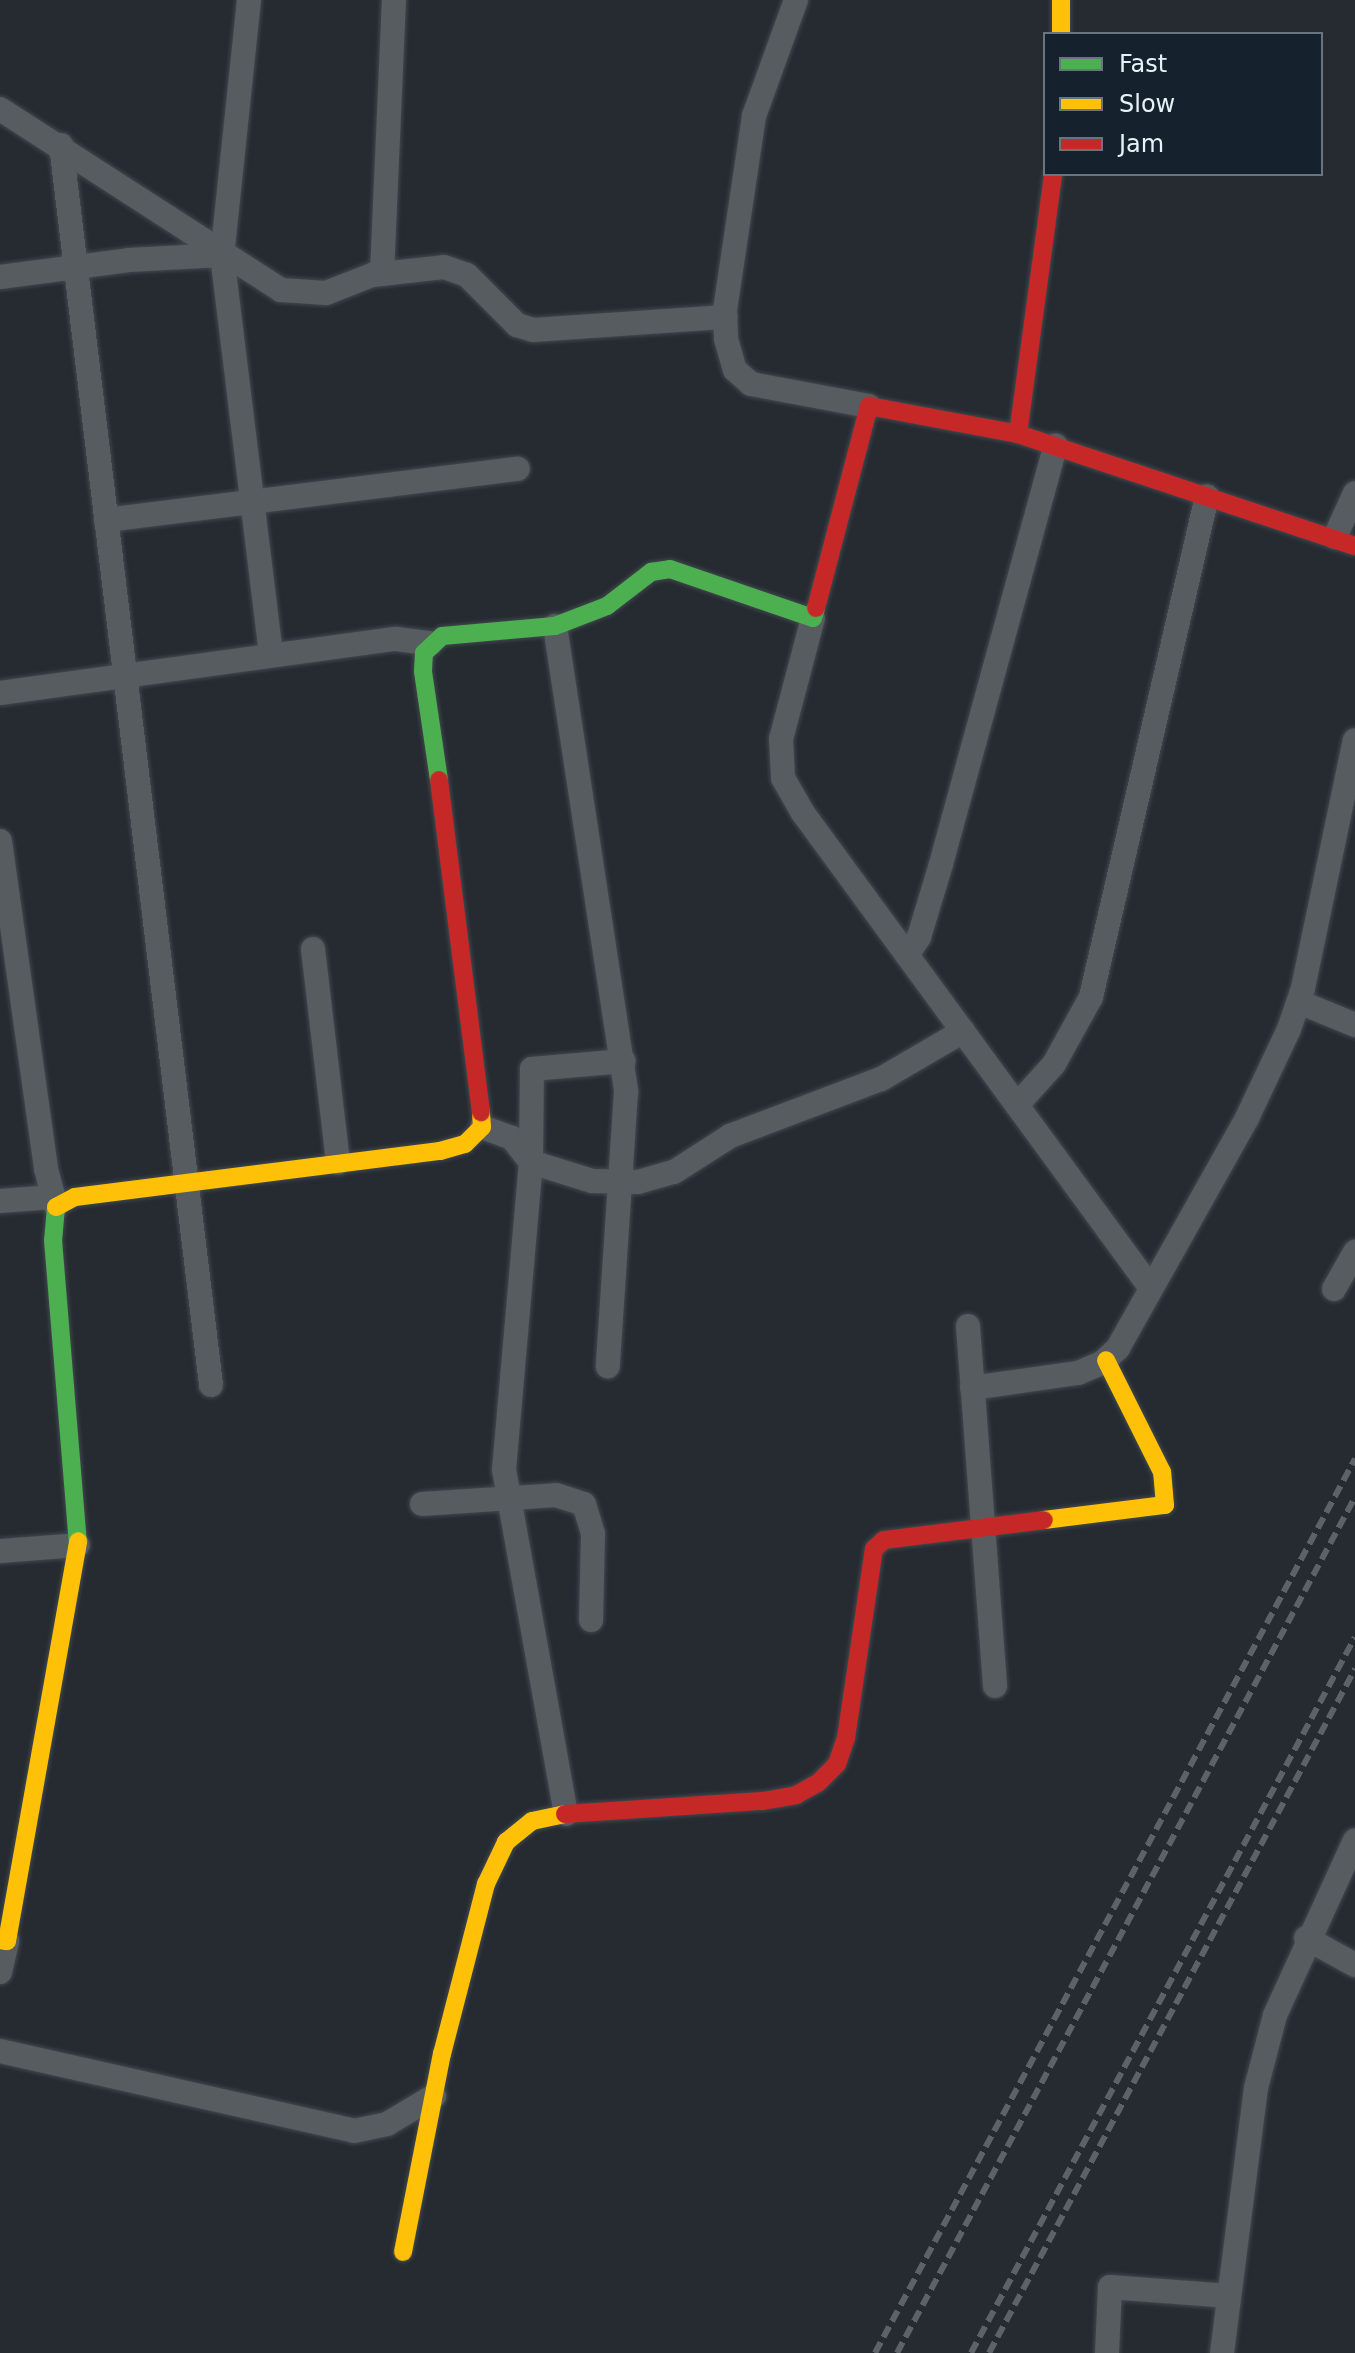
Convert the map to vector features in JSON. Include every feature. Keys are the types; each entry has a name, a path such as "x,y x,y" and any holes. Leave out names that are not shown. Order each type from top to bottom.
{"street":[{"path":"249,0 222,255 271,654"},
{"path":"382,274 394,0"},
{"path":"796,0 754,116 726,317 735,370 751,384 1018,434 1345,542 1355,493"},
{"path":"1061,0 1061,32"},
{"path":"0,109 61,145 222,255 281,290 301,295 326,293 382,274 444,267 467,275 517,325 533,330 726,317"},
{"path":"61,145 211,1385"},
{"path":"1018,434 1053,176"},
{"path":"0,277 76,267 222,255"},
{"path":"869,406 781,739 783,778 907,955 1150,1287"},
{"path":"907,955 919,937 945,851 1056,445"},
{"path":"106,520 518,469"},
{"path":"1017,1105 1054,1064 1091,997 1207,496"},
{"path":"482,1127 468,986 423,671 424,653 431,643 442,636 555,626 607,606 651,572 670,569 813,618"},
{"path":"555,626 624,1061 621,1182 608,1366"},
{"path":"0,693 396,639 431,643"},
{"path":"972,1388 1078,1373 1106,1360 1118,1348 1247,1118 1299,1002 1355,740"},
{"path":"0,841 55,1202 53,1240 77,1476 78,1545 3,1941 0,1972"},
{"path":"313,949 338,1163"},
{"path":"1299,1002 1355,1025"},
{"path":"482,1127 512,1138 531,1162 592,1181 621,1182 674,1172 730,1136 881,1079 963,1031"},
{"path":"566,1814 509,1499 506,1424 531,1162 532,1069 624,1061"},
{"path":"0,1201 55,1202 187,1182 440,1151 465,1144 482,1127"},
{"path":"1334,1289 1355,1252"},
{"path":"968,1326 995,1686"},
{"path":"403,2252 434,2096 486,1884 506,1842 532,1821 566,1814 763,1801 796,1795 818,1783 837,1764 846,1738 874,1549 903,1535 1165,1505 1162,1472 1106,1360"},
{"path":"422,1504 556,1495 584,1504 593,1534 591,1620"},
{"path":"0,1551 78,1545"},
{"path":"1222,2353 1256,2088 1275,2015 1306,1938 1354,1842"},
{"path":"1306,1938 1355,1965"},
{"path":"0,2051 354,2131 387,2124 434,2096"},
{"path":"1107,2353 1110,2287 1229,2296"}],"railway":[{"path":"875,2353 1355,1459"},
{"path":"897,2353 1355,1497"},
{"path":"971,2353 1355,1637"},
{"path":"989,2353 1355,1669"}],"traffic: fast":[{"path":"439,780 423,671 424,653 442,636 555,626 607,606 651,572 670,569 813,618 816,608"},
{"path":"56,1207 53,1240 78,1541"}],"traffic: slow":[{"path":"1061,0 1061,32"},
{"path":"56,1207 75,1197 440,1151 465,1144 482,1127 481,1112"},
{"path":"1044,1520 1165,1505 1162,1472 1106,1360"},
{"path":"0,1940 7,1941 78,1541"},
{"path":"403,2252 442,2054 486,1884 506,1842 532,1821 565,1814"}],"traffic: jam":[{"path":"1018,434 1053,176"},
{"path":"816,608 869,406 1018,434 1355,546"},
{"path":"439,780 481,1112"},
{"path":"565,1814 763,1801 796,1795 818,1783 837,1764 846,1738 874,1549 884,1540 1044,1520"}]}
